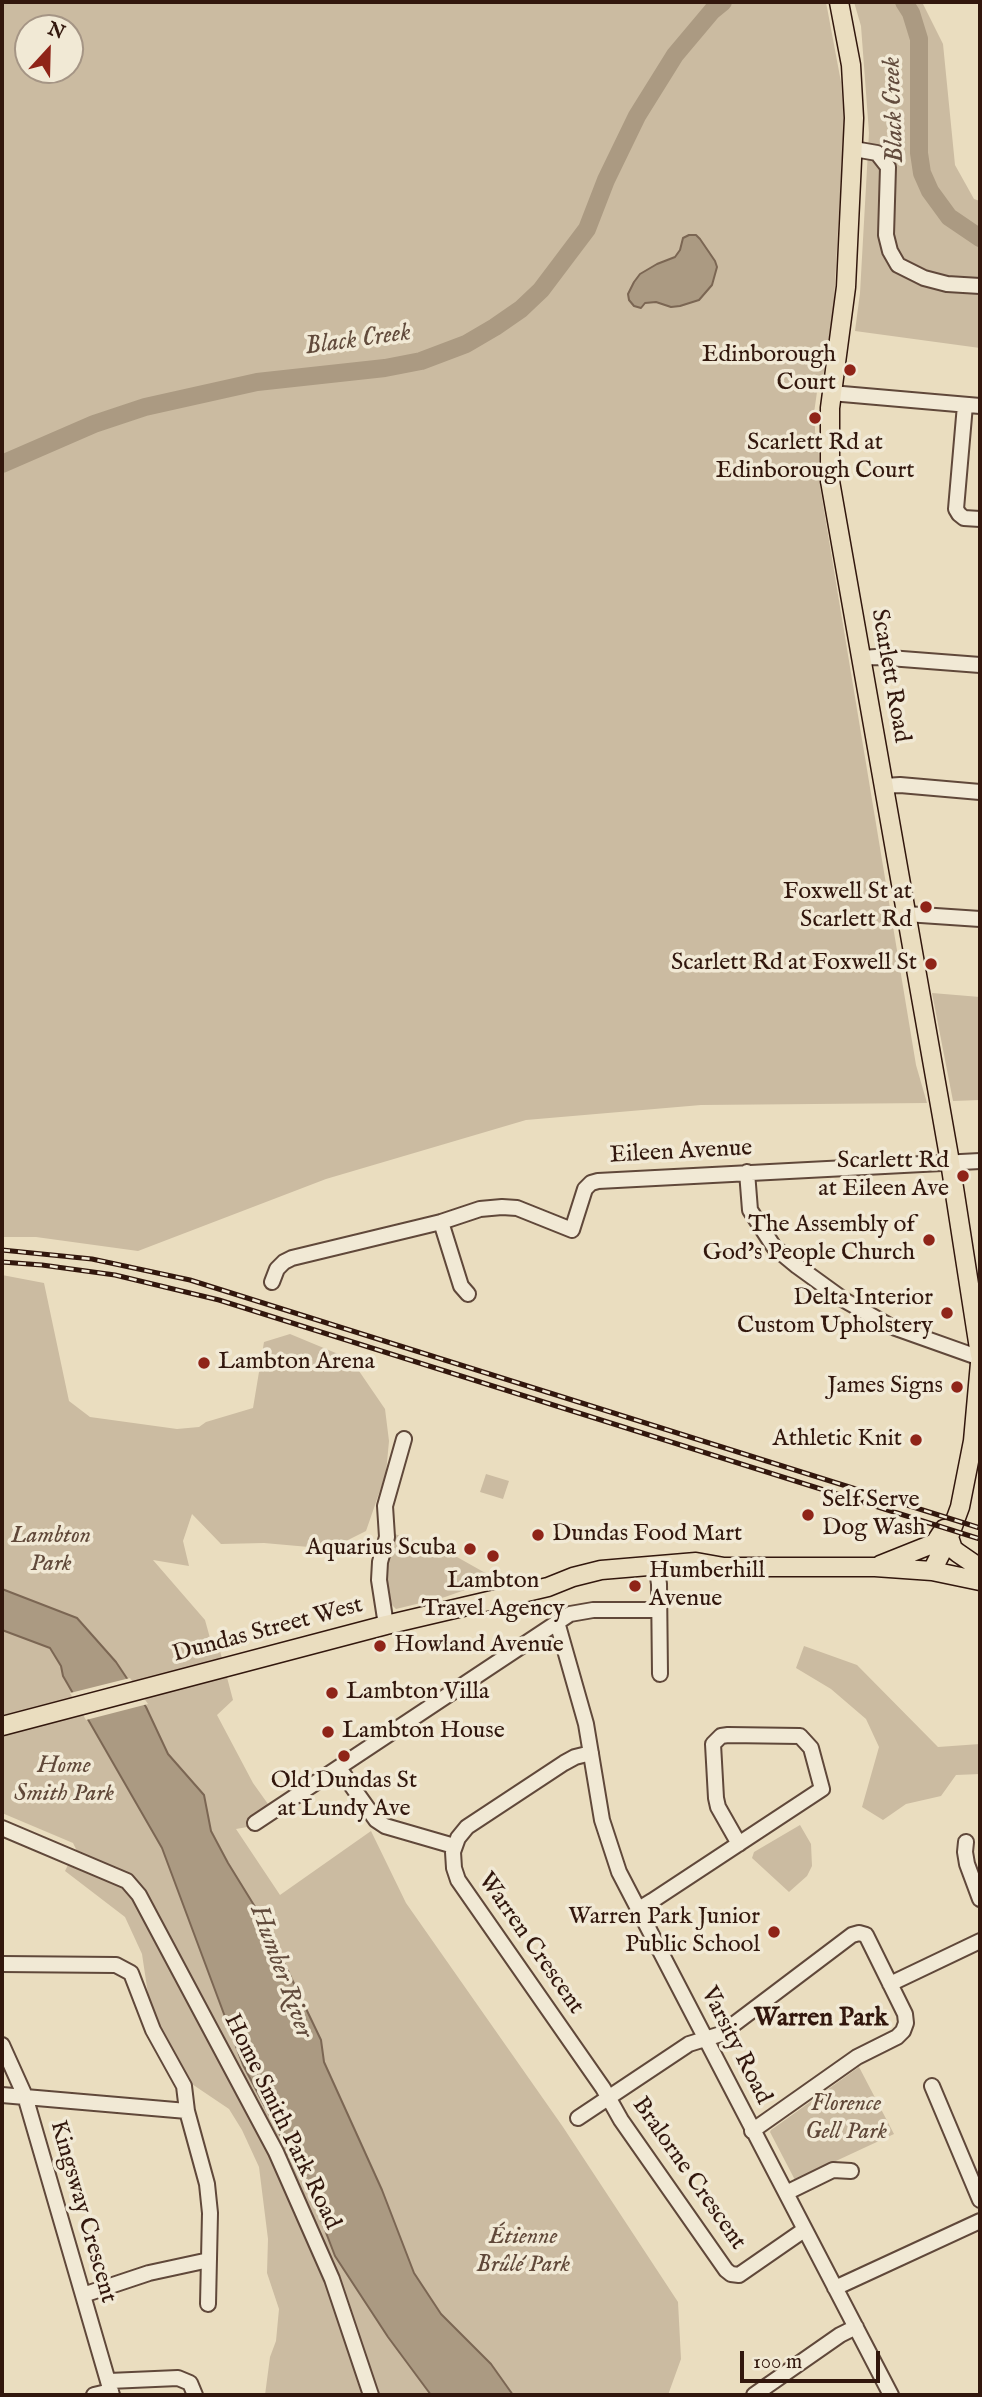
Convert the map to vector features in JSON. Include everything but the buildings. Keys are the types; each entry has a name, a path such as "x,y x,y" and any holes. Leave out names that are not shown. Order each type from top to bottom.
{"main road":[{"name":"Scarlett Road","path":"839,2 851,65 854,149 846,287 828,432 830,481 950,1162 980,1359 972,1490 932,1571"},
{"name":"Scarlett Road","path":"875,1567 935,1543 942,1534 953,1504 972,1490"},
{"path":"949,1537 953,1549 980,1568"},
{"name":"Dundas Street West","path":"2,1726 386,1625 548,1587 578,1586 657,1570 703,1573 724,1567 875,1567 932,1571 980,1581"}],"street":[{"path":"854,149 877,153 888,167 887,235 890,251 898,264 924,278 947,284 980,286"},
{"path":"831,393 973,406 956,509 964,517 980,520"},
{"path":"861,658 980,666"},
{"path":"884,786 980,792"},
{"path":"906,914 980,919"},
{"name":"Eileen Avenue","path":"272,1282 277,1269 292,1258 441,1222 480,1209 517,1208 572,1230 591,1182 980,1161"},
{"path":"747,1172 750,1210 774,1247 796,1266 844,1300 890,1326 980,1359"},
{"path":"441,1222 461,1286 468,1294"},
{"path":"386,1625 379,1580 380,1562 387,1536 385,1506 404,1439"},
{"path":"657,1570 660,1674"},
{"path":"255,1823 577,1611 659,1610"},
{"name":"Varsity Road","path":"557,1622 586,1724 602,1820 613,1858 891,2395"},
{"path":"639,1909 739,1844 822,1789 811,1748 800,1736 728,1735 721,1736 713,1744 718,1807 739,1844"},
{"path":"339,1768 376,1820 385,1826 454,1846 462,1832 479,1818 564,1763 591,1753"},
{"name":"Home Smith Park Road","path":"2,1828 127,1881 139,1895 276,2152 332,2279 371,2395"},
{"path":"966,1842 965,1853 979,1889"},
{"name":"Warren Crescent","path":"454,1846 453,1864 458,1880 608,2097"},
{"path":"578,2118 689,2044 721,2034 854,1934 864,1934 869,1938 906,2017 905,2026 901,2033 857,2057 752,2130"},
{"path":"890,1984 980,1941"},
{"path":"2,1964 116,1965 125,1969 136,1981 153,2030 184,2086 187,2111 208,2192 211,2213 208,2304"},
{"name":"Kingsway Crescent","path":"2,2045 24,2096 111,2389"},
{"path":"932,2086 980,2200"},
{"path":"2,2095 187,2111"},
{"name":"Bralorne Crescent","path":"608,2097 621,2120 731,2274 739,2275 804,2231"},
{"path":"786,2193 833,2170 851,2171"},
{"path":"835,2288 980,2221"},
{"path":"83,2295 149,2273 209,2260"},
{"path":"757,2394 840,2335 856,2327"},
{"path":"94,2395 111,2389 178,2378 190,2383 195,2395"}],"green space":[{"path":"2,2 826,2 841,82 844,121 834,302 823,378 819,378 813,420 815,433 818,434 820,486 916,1065 927,1103 701,1105 526,1120 326,1179 138,1251 36,1237 2,1237"},
{"path":"854,2 922,2 943,44 955,165 974,199 980,201 980,348 855,331 860,293 869,133 861,26"},
{"path":"932,993 980,997 980,1100 953,1101"},
{"path":"2,1275 44,1283 69,1401 90,1417 177,1429 199,1427 206,1422 253,1408 264,1342 290,1334 343,1356 359,1371 385,1409 389,1441 386,1473 366,1531 348,1540 309,1547 264,1543 221,1544 192,1514 183,1541 189,1566 153,1560 205,1620 210,1638 220,1651 233,1700 217,1715 253,1783 268,1804 259,1811 253,1826 236,1829 280,1895 371,1831 406,1903 563,2127 678,2302 681,2359 668,2395 513,2395 491,2364 441,2314 414,2273 382,2190 324,2062 321,2040 211,1830 204,1795 168,1754 146,1707 116,1662 78,1618 2,1589"},
{"path":"486,1474 509,1481 503,1499 480,1492"},
{"path":"395,1534 457,1557 496,1579 445,1597 396,1609 391,1604 385,1569"},
{"name":"Home Smith Park","path":"2,1630 50,1648 61,1666 63,1677 162,1848 243,2065 310,2192 335,2256 431,2395 265,2395 270,2357 276,2341 279,2309 267,2273 268,2239 259,2167 229,2109 186,2080 151,2014 142,1954 125,1917 65,1871 76,1849 73,1843 2,1813"},
{"path":"804,1646 857,1665 938,1747 980,1744 980,1774 956,1775 941,1796 906,1804 883,1820 862,1807 879,1747 866,1719 831,1689 796,1668"},
{"path":"800,1825 811,1844 812,1866 807,1876 789,1892 752,1858 754,1852"},
{"name":"Florence Gell Park","path":"859,2067 894,2134 795,2180 771,2130"}],"water":[{"path":"696,235 700,239 715,261 717,267 712,285 699,300 680,306 671,307 656,302 645,303 641,308 634,306 628,294 640,274 675,257 683,238"},
{"name":"Humber River","path":"2,1589 77,1618 116,1662 146,1707 168,1754 204,1795 211,1831 265,1923 321,2040 324,2062 382,2190 414,2273 441,2314 491,2364 513,2395 431,2395 388,2337 335,2256 310,2191 243,2065 162,1848 63,1676 61,1666 50,1648 2,1630"}],"pier":[{"path":"130,1678 148,1704 86,1720 70,1693"}],"waterway":[{"name":"Black Creek","path":"2,464 94,424 145,407 257,382 385,368 421,361 466,344 495,327 521,309 541,290 587,229 606,180 637,116 675,55 712,11 723,2"},
{"name":"Black Creek","path":"904,2 911,13 919,39 919,153 922,173 930,191 949,217 980,238"}],"railway":[{"path":"2,1250 92,1259 190,1280 980,1528"},
{"path":"2,1262 115,1275 219,1300 980,1539"}],"place":[{"name":"Edinborough Court","path":"850,370"},
{"name":"Scarlett Rd at Edinborough Court","path":"815,418"},
{"name":"Foxwell St at Scarlett Rd","path":"926,907"},
{"name":"Scarlett Rd at Foxwell St","path":"931,964"},
{"name":"Scarlett Rd at Eileen Ave","path":"963,1176"},
{"name":"The Assembly of God's People Church","path":"929,1240"},
{"name":"Delta Interior Custom Upholstery","path":"947,1313"},
{"name":"Lambton Arena","path":"204,1363"},
{"name":"James Signs","path":"957,1387"},
{"name":"Athletic Knit","path":"916,1440"},
{"name":"Self Serve Dog Wash","path":"808,1515"},
{"name":"Dundas Food Mart","path":"538,1535"},
{"name":"Aquarius Scuba","path":"470,1549"},
{"name":"Lambton Travel Agency","path":"493,1556"},
{"name":"Humberhill Avenue","path":"635,1586"},
{"name":"Howland Avenue","path":"380,1646"},
{"name":"Lambton Villa","path":"332,1693"},
{"name":"Lambton House","path":"328,1732"},
{"name":"Old Dundas St at Lundy Ave","path":"344,1756"},
{"name":"Warren Park Junior Public School","path":"774,1932"}],"district":[{"name":"Warren Park","path":"821,2020"}],"park label":[{"name":"Lambton Park","path":"51,1551"},
{"name":"Étienne Brûlé Park","path":"523,2252"}]}
